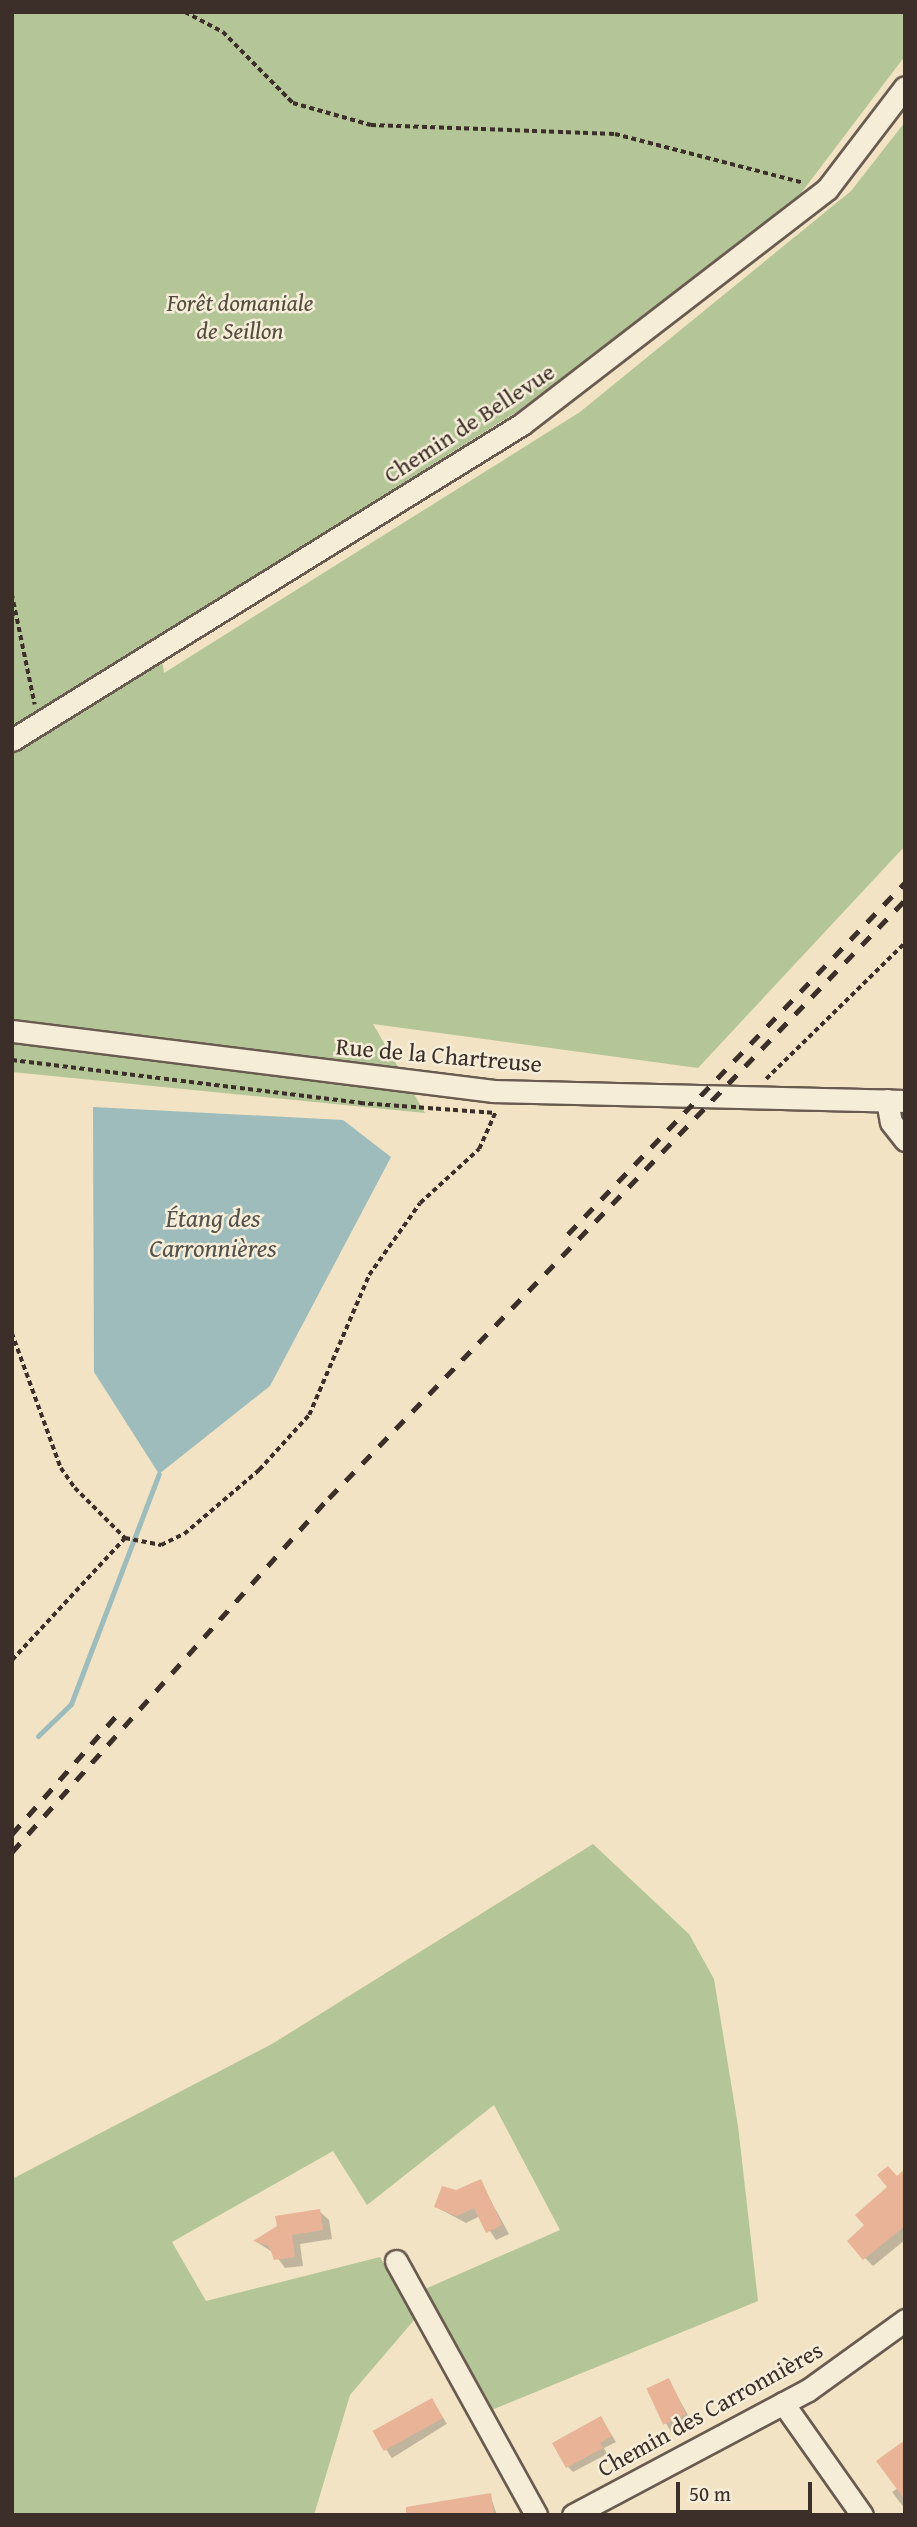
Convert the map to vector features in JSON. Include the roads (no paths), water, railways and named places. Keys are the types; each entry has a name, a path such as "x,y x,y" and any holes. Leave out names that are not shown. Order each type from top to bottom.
{"street":[{"name":"Chemin de Bellevue","path":"12,740 523,424 660,323 827,189 905,87"},
{"name":"Rue de la Chartreuse","path":"12,1031 493,1091 896,1100"},
{"path":"896,1100 891,1122 905,1140"},
{"path":"396,2261 537,2515"},
{"name":"Chemin des Carronnières","path":"573,2515 783,2403 905,2320"},
{"path":"783,2403 862,2515"}],"water":[{"name":"Étang des Carronnières","path":"93,1107 343,1120 391,1157 270,1386 159,1474 94,1372"}],"waterway":[{"path":"38,1736 71,1704 159,1474"}],"railway":[{"path":"568,1234 905,883"},
{"path":"12,1852 329,1498 905,900"},
{"path":"12,1834 116,1716"}],"park label":[{"name":"Forêt domaniale de Seillon","path":"240,317"}]}
